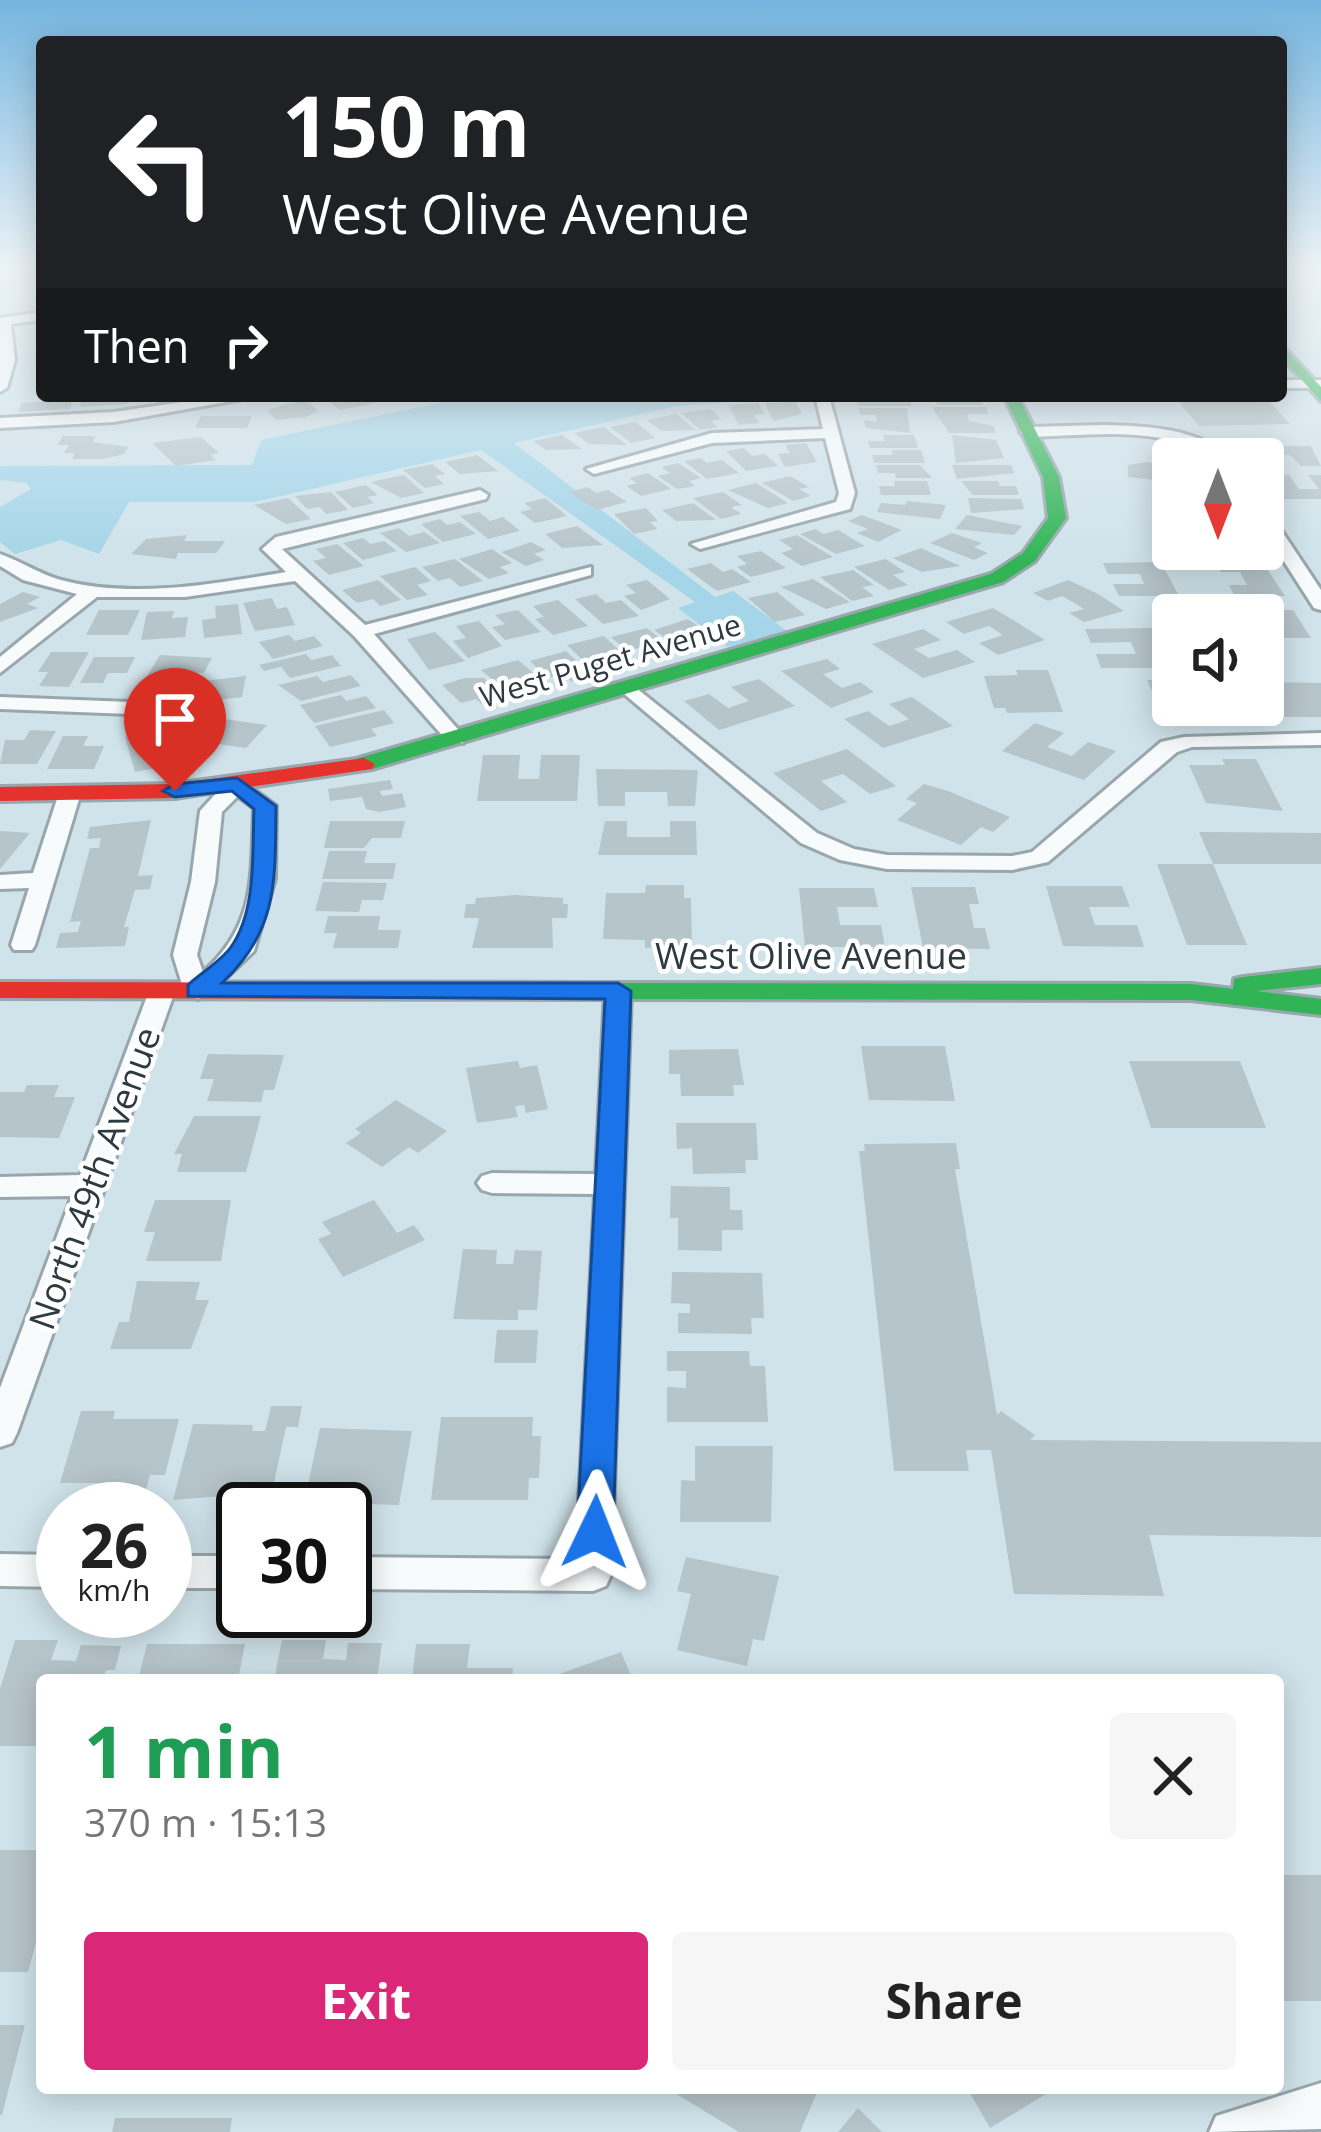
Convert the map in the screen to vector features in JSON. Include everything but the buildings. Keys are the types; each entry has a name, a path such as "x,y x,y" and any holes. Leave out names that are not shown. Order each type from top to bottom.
{"street":[{"path":"1297,365 1317,388"},
{"path":"1287,385 1317,388"},
{"path":"0,423 147,419 226,402"},
{"path":"700,544 844,506 847,493 823,402"},
{"path":"1014,402 1028,432 1174,438"},
{"name":"West Puget Avenue","path":"0,794 69,796 237,784 352,767 997,578 1034,557 1052,539 1060,517 1028,432"},
{"path":"594,469 712,438 830,433"},
{"path":"456,740 361,632 295,577 272,549 282,541 480,494"},
{"path":"1284,548 1321,604"},
{"path":"0,559 39,577 95,589 194,591 295,577"},
{"path":"361,632 585,571"},
{"path":"0,668 95,589"},
{"path":"630,688 809,838 848,855 887,862 1012,863 1040,857 1169,747 1191,741 1321,739"},
{"path":"0,703 130,708"},
{"name":"North 49th Avenue","path":"237,784 265,806 263,879 242,951 197,991 185,955 203,882 211,811 237,784"},
{"path":"23,945 69,796"},
{"path":"0,882 43,880"},
{"name":"West Olive Avenue","path":"1191,992 1321,976"},
{"name":"West Olive Avenue","path":"0,991 1191,992 1321,1007"},
{"name":"North 49th Avenue","path":"0,1433 162,991"},
{"path":"372,1573 593,1575 618,991"},
{"path":"492,1183 610,1184"},
{"path":"0,1187 90,1186"},
{"path":"0,1570 36,1571"},
{"path":"1232,2132 1321,2106"}],"shaded area":[{"path":"444,402 731,402 677,406 514,443 715,597 733,591 787,631 728,647 678,608 695,602 481,450 255,502 129,502 99,554 61,540 15,554 0,542 0,507 31,489 26,483 0,480 0,466 252,465 261,440"}],"traffic: fast":[{"path":"1295,365 1321,397"},
{"path":"364,764 997,578 1029,557 1057,518 1051,477 1014,402"},
{"path":"1243,985 1321,976"},
{"path":"591,991 1191,992 1321,1007"}],"traffic: jam":[{"path":"0,794 175,791 364,764"},
{"path":"0,990 591,991"}],"route":[{"path":"175,791 237,784 265,806 263,879 256,915 242,951 197,991 618,991 595,1532"}]}
